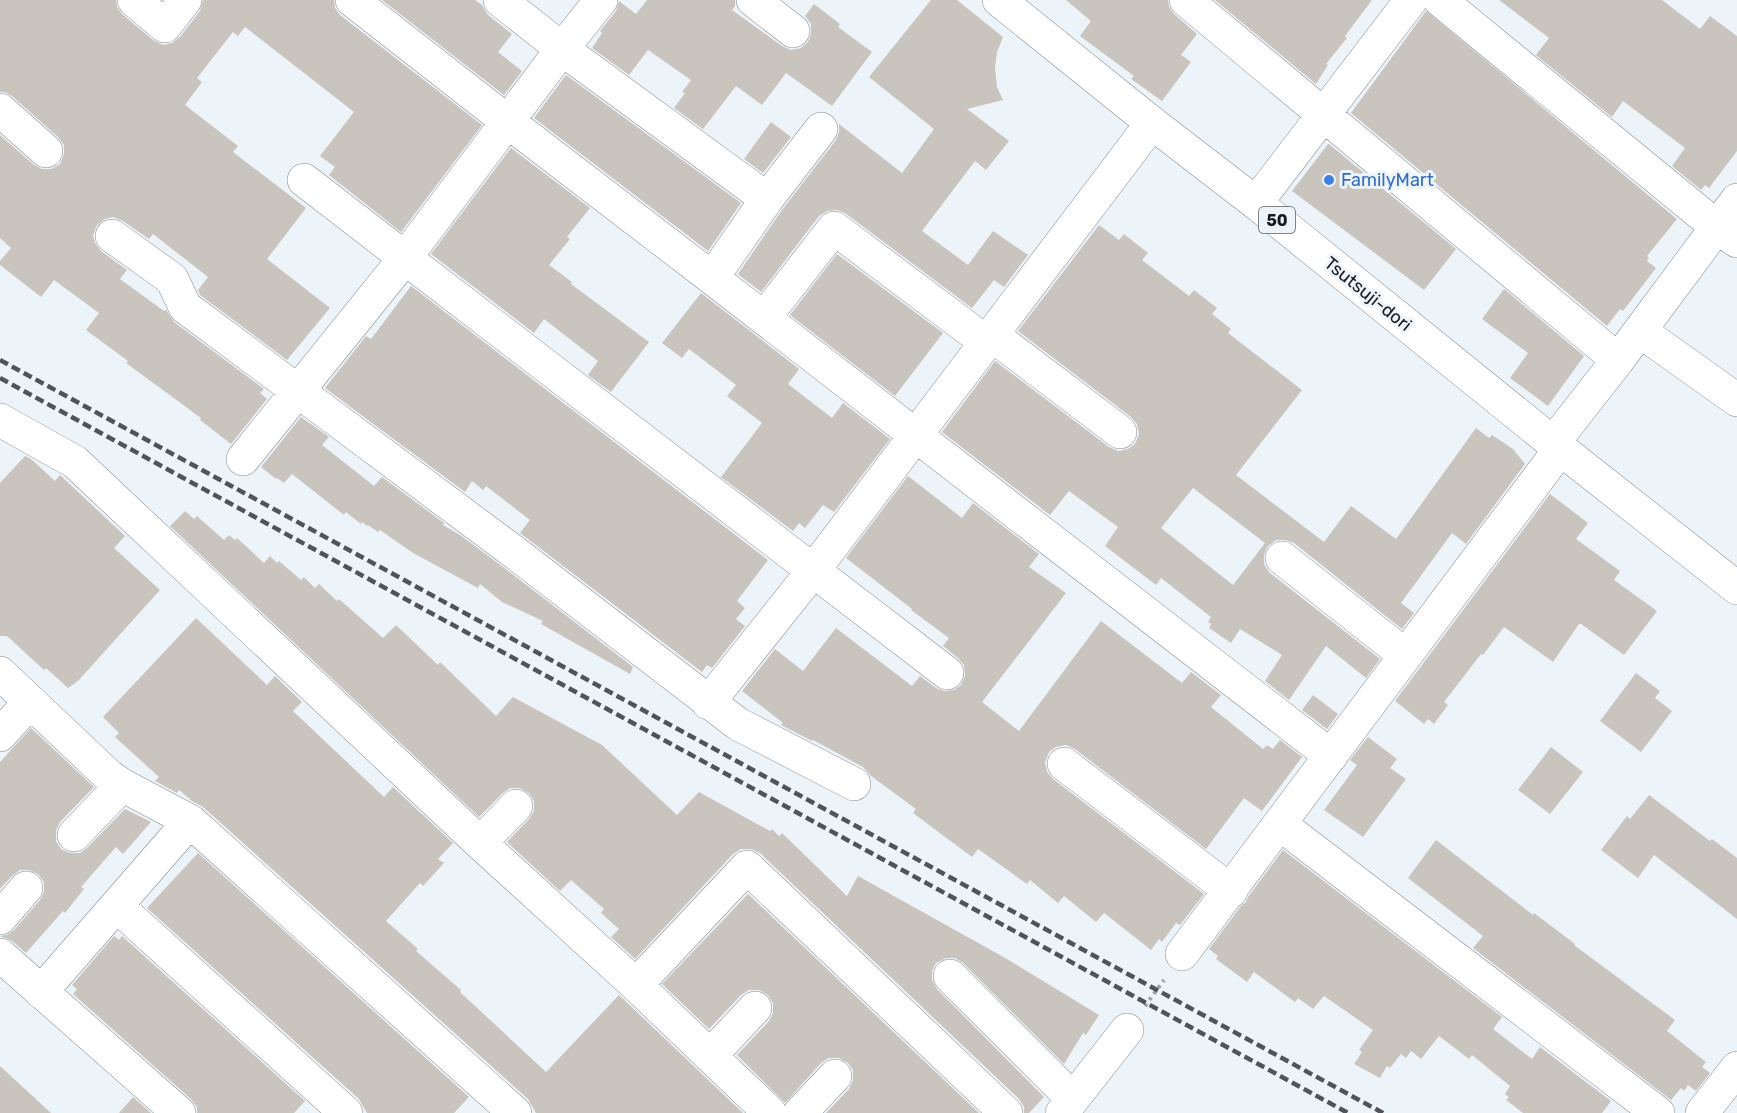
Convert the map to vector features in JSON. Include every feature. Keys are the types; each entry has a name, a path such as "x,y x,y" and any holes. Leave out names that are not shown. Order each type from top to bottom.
{"street":[{"path":"134,0 165,26 185,0"},
{"path":"352,0 507,122 1331,756"},
{"path":"500,0 562,49 767,199"},
{"path":"243,459 405,258 601,0"},
{"path":"753,0 793,31"},
{"name":"Tsutsuji-dori","path":"999,0 1737,588"},
{"path":"1186,0 1618,360"},
{"path":"1256,203 1411,0"},
{"path":"1440,0 1727,234"},
{"path":"0,110 46,151"},
{"path":"708,703 813,570 1152,123"},
{"path":"712,278 767,199 821,129"},
{"path":"303,180 947,673"},
{"path":"1182,954 1281,825 1618,360 1640,331 1727,234 1737,200"},
{"path":"764,318 834,228 1120,432"},
{"path":"112,236 172,279 185,308 648,654 708,703 738,724 854,784"},
{"path":"1640,331 1737,400"},
{"path":"0,420 75,462 480,843 636,985 770,1113"},
{"path":"1282,558 1405,655"},
{"path":"0,673 109,776 190,821 515,1113"},
{"path":"0,735 30,702"},
{"path":"1064,764 1231,891"},
{"path":"74,835 122,784"},
{"path":"480,843 516,806"},
{"path":"41,992 190,821"},
{"path":"1281,825 1658,1113"},
{"path":"636,985 747,867 1006,1113"},
{"path":"0,918 26,888"},
{"path":"117,906 346,1113"},
{"path":"0,955 179,1113"},
{"path":"950,976 1067,1106 1127,1030"},
{"path":"710,1056 755,1008"},
{"path":"1702,1113 1737,1068"},
{"path":"800,1113 836,1076"}],"path":[{"path":"1127,1030 1182,954"}],"building":[{"path":"0,0 116,0 117,7 122,14 153,40 163,45 172,43 180,37 200,11 203,0 334,0 335,8 340,15 482,125 401,232 329,175 335,167 320,156 354,112 245,27 238,36 233,32 197,78 202,82 185,105 238,146 233,152 306,208 267,259 330,308 287,360 200,295 198,290 208,277 153,234 149,239 123,221 113,217 97,225 93,235 101,251 127,270 120,279 164,311 166,310 174,322 264,389 260,393 267,399 231,444 200,420 201,418 126,363 128,361 86,330 99,313 54,280 41,297 0,265 0,261 11,248 0,238 0,135 34,165 42,169 51,169 60,164 64,154 64,145 12,96 0,92"},
{"path":"382,0 475,0 482,5 488,15 512,34 498,52 522,71 504,95"},
{"path":"647,0 735,0 732,10 791,50 801,48 808,42 811,24 805,16 814,4 840,24 838,27 872,52 832,106 786,73 762,105 736,86 703,129 674,108 691,80 648,50 629,75 592,48 602,33 600,31 616,11 619,1 636,14"},
{"path":"931,0 957,0 1003,37 997,52 995,68 997,87 1003,100 967,109 1009,141 986,170 975,161 922,231 968,265 993,231 1028,255 1004,287 994,280 972,308 845,213 837,210 827,211 819,216 761,292 738,274 782,210 836,140 839,124 902,173 934,129 869,77"},
{"path":"1066,0 1168,0 1169,7 1174,14 1197,34 1181,55 1191,62 1162,101 1131,79 1134,76 1080,36 1091,21"},
{"path":"1215,0 1372,0 1345,36 1347,38 1326,64 1328,65 1316,84"},
{"path":"1499,0 1662,0 1700,29 1710,16 1737,36 1737,151 1709,188 1705,185 1701,190 1672,166 1685,148 1623,101 1612,117 1536,55 1549,38"},
{"path":"1426,11 1677,219 1647,256 1649,258 1647,261 1656,268 1623,311 1620,309 1607,326 1351,113"},
{"path":"566,75 741,203 708,251 534,118"},
{"path":"771,122 791,137 763,173 744,159"},
{"path":"1328,144 1456,249 1424,290 1292,191"},
{"path":"511,148 590,208 567,237 570,239 549,265 649,342 611,392 588,375 598,361 544,319 534,333 431,254"},
{"path":"1099,225 1119,240 1124,234 1148,253 1142,260 1189,296 1194,290 1217,308 1212,314 1231,329 1228,333 1302,390 1236,475 1324,542 1351,506 1396,539 1476,428 1489,438 1492,435 1513,449 1525,464 1466,544 1452,533 1401,603 1414,613 1402,629 1294,543 1276,540 1267,547 1264,564 1270,573 1380,659 1366,678 1326,646 1289,700 1265,681 1282,655 1240,629 1231,643 1209,628 1211,624 1208,622 1211,617 1161,578 1156,585 1105,546 1118,527 1069,491 1050,515 942,432 995,361 1109,447 1118,451 1128,449 1135,444 1139,434 1137,424 1131,417 1018,331","holes":["1193,488 1265,543 1233,585 1161,528"]},
{"path":"837,254 943,333 895,396 790,315"},
{"path":"411,286 768,560 737,601 745,608 736,619 745,626 712,668 707,665 702,672 520,533 530,520 486,486 483,490 472,481 465,492 325,388 366,336 371,339"},
{"path":"1504,289 1584,356 1548,406 1510,378 1528,353 1482,319"},
{"path":"701,293 799,369 788,384 832,418 843,403 890,439 834,512 823,505 805,528 799,523 793,531 721,477 762,423 727,396 736,385 689,349 682,358 662,343"},
{"path":"301,417 329,437 322,445 374,486 382,477 633,667 630,674 541,624 543,621 502,602 480,584 478,588 413,553 380,530 378,532 362,522 361,524 346,512 344,515 292,474 284,483 276,479 261,467"},
{"path":"25,456 55,481 60,475 125,536 114,548 160,590 78,681 68,688 46,668 44,670 7,636 0,636 0,483"},
{"path":"908,476 962,518 973,503 1039,554 1029,567 1066,593 982,702 1019,731 1101,621 1182,683 1191,672 1221,695 1211,707 1263,749 1267,745 1273,749 1280,740 1302,757 1262,811 1244,798 1206,849 1075,749 1066,745 1056,747 1049,752 1045,762 1047,772 1053,779 1204,894 1180,925 1176,923 1162,942 1159,939 1151,950 1104,913 1096,922 1064,896 1058,903 1030,880 1027,884 978,849 972,857 913,813 916,809 871,776 863,767 781,725 783,723 742,691 775,649 803,671 836,628 912,686 920,676 944,691 954,690 961,685 965,676 964,665 943,646 949,638 846,558"},
{"path":"1550,494 1588,523 1576,539 1620,571 1614,580 1657,611 1624,655 1579,624 1553,662 1504,627 1444,702 1448,705 1434,724 1428,719 1424,724 1395,701"},
{"path":"185,511 194,519 197,516 224,540 229,535 235,540 237,538 264,563 270,556 301,580 304,577 315,588 319,584 383,638 396,625 438,665 440,662 496,716 513,697 602,745 677,815 699,792 770,831 772,829 779,836 782,833 847,896 858,876 1007,959 1099,1015 1086,1035 1083,1033 1064,1064 963,963 955,958 946,958 936,963 932,971 932,980 937,989 1044,1097 1029,1113 1024,1113 1024,1107 1019,1099 760,853 751,849 741,849 733,854 635,959 611,937 619,929 601,913 604,909 571,880 560,891 507,842 534,811 534,801 529,793 520,788 510,788 479,817 170,526"},
{"path":"196,618 267,685 275,676 302,702 293,711 384,797 393,787 453,843 438,859 444,863 423,886 420,883 386,921 546,1072 619,995 743,1113 536,1113 528,1099 203,807 179,790 177,793 155,781 159,777 115,737 119,733 103,717"},
{"path":"1636,673 1660,691 1655,698 1672,711 1641,752 1600,721"},
{"path":"1313,695 1338,714 1327,729 1302,710"},
{"path":"31,728 94,787 60,822 56,830 56,841 61,849 70,853 80,853 125,809 151,822 123,854 116,847 81,887 84,889 65,913 63,911 26,953 12,941 0,936 7,935 14,930 40,900 44,892 44,882 38,874 29,870 20,870 0,889 0,762"},
{"path":"1368,737 1397,759 1390,768 1406,779 1363,837 1324,810 1357,765 1350,760"},
{"path":"1551,747 1583,772 1550,814 1518,790"},
{"path":"1649,795 1710,841 1712,839 1737,858 1737,919 1654,855 1638,878 1601,850 1627,816 1630,819"},
{"path":"1436,840 1675,1020 1667,1031 1706,1062 1702,1067 1710,1073 1696,1091 1688,1085 1684,1091 1681,1088 1671,1100 1473,948 1483,936 1408,878"},
{"path":"1283,850 1502,1017 1493,1029 1532,1059 1540,1047 1611,1101 1602,1113 1523,1113 1506,1100 1509,1097 1505,1094 1510,1086 1472,1055 1469,1059 1439,1036 1421,1059 1411,1051 1406,1058 1401,1054 1390,1068 1387,1066 1380,1078 1354,1064 1362,1052 1359,1050 1373,1030 1324,996 1313,1009 1298,998 1295,1002 1254,972 1247,982 1216,959 1218,956 1209,949"},
{"path":"198,853 469,1097 454,1113 367,1113 359,1099 147,908"},
{"path":"748,894 979,1113 826,1113 849,1089 853,1080 853,1070 848,1063 839,1058 829,1058 821,1063 785,1103 737,1055 769,1021 773,1013 773,1003 768,995 759,990 749,990 741,995 709,1029 662,984"},
{"path":"114,936 119,940 122,936 305,1101 294,1113 197,1113 197,1107 191,1099 73,994 77,989 72,985"},
{"path":"0,1066 51,1113 0,1113"},
{"path":"133,1097 151,1113 119,1113"}],"railway":[{"path":"0,360 1383,1113"},
{"path":"0,378 1348,1113"}],"place":[{"name":"FamilyMart","path":"1329,180"}]}
